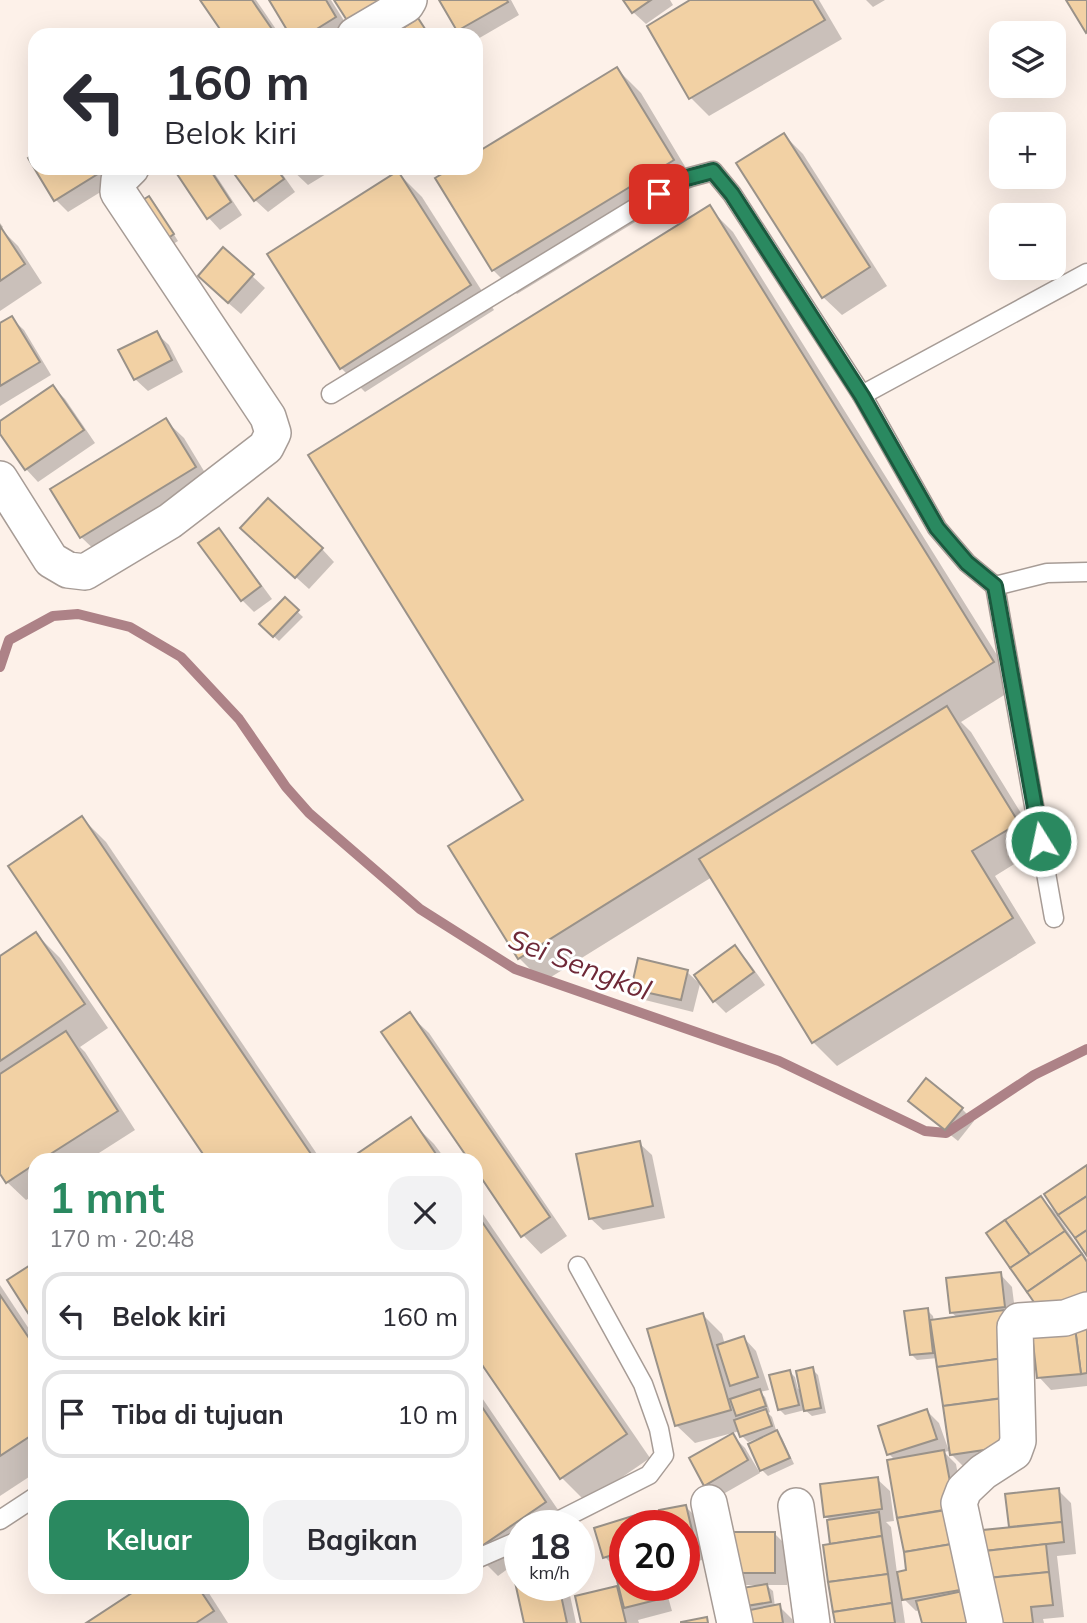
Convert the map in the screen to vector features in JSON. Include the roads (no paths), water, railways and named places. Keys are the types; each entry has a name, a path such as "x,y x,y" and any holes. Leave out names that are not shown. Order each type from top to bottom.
{"street":[{"path":"367,28 406,5 409,0"},
{"path":"2,486 51,559 68,570 85,572 170,521 266,447 272,433 268,417 118,192 119,180 124,175"},
{"path":"985,1623 959,1503 964,1490 983,1472 1014,1452 1018,1441 1015,1327 1019,1321 1065,1318 1087,1310"},
{"path":"709,1503 735,1623"},
{"path":"796,1506 812,1623"}],"lane":[{"path":"331,394 683,179 713,171 732,194 862,396 937,528 967,563 995,586 1054,918"},
{"path":"862,396 1087,273"},
{"path":"995,586 1047,573 1087,572"},
{"path":"578,1266 643,1384 659,1429 664,1455 649,1475 580,1510"},
{"path":"0,1520 28,1502"},
{"path":"483,1556 504,1547"}],"waterway":[{"name":"Sei Sengkol","path":"0,667 9,640 53,616 78,614 130,627 181,657 239,719 286,787 309,813 420,909 515,969 779,1061 925,1131 946,1133 1034,1075 1087,1049"}]}
